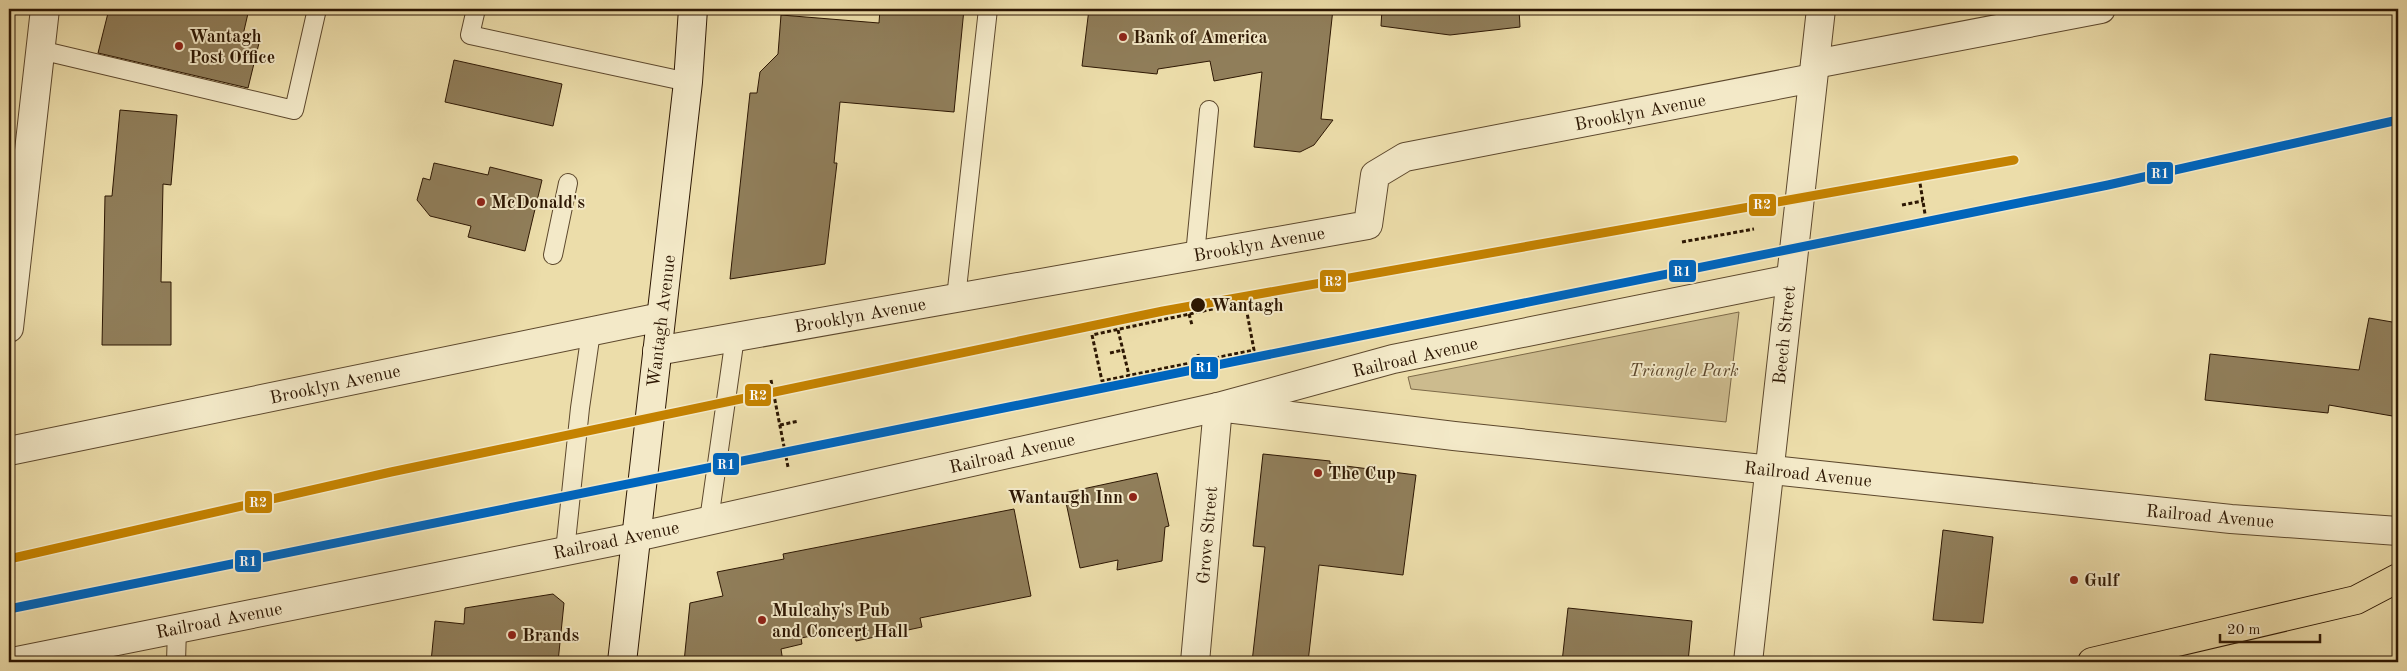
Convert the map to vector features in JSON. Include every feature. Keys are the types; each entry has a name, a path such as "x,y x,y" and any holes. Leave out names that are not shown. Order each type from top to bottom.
{"highway":[{"path":"2092,662 2356,600 2398,578"}],"street":[{"path":"9,328 45,9"},
{"name":"Wantagh Avenue","path":"622,662 688,82 693,9"},
{"name":"Beech Street","path":"1748,662 1821,9"},
{"name":"Brooklyn Avenue","path":"657,350 1368,225 1375,175 1405,157 1814,71 1983,32 2101,9"},
{"name":"Railroad Avenue","path":"12,662 636,536 1218,407 1393,359 1790,279"},
{"name":"Brooklyn Avenue","path":"9,451 661,317"},
{"name":"Railroad Avenue","path":"1218,407 1396,430 2231,519 2398,532"},
{"name":"Grove Street","path":"1195,662 1218,407"}],"lane":[{"path":"40,50 294,110 317,9"},
{"path":"476,9 470,34 688,82"},
{"path":"956,298 988,9"},
{"path":"1195,255 1209,110"},
{"path":"553,255 568,183"},
{"path":"565,551 580,408 591,332"},
{"path":"709,520 735,337"},
{"path":"176,662 177,628"}],"path":[{"path":"1918,171 1925,214"},
{"path":"1902,205 1923,201"},
{"path":"1682,242 1754,229"},
{"path":"1245,302 1254,350 1102,381 1092,335 1189,314 1245,302"},
{"path":"1189,314 1192,324"},
{"path":"1118,330 1129,376"},
{"path":"1110,353 1123,350"},
{"path":"1198,354 1199,362"},
{"path":"771,380 788,467"},
{"path":"780,425 799,421"}],"green space":[{"name":"Triangle Park","path":"1739,312 1726,422 1411,389 1408,377"}],"building":[{"name":"Wantagh Post Office","path":"109,9 249,9 243,35 260,39 248,88 98,53"},
{"path":"880,9 964,9 954,112 840,102 834,163 837,163 825,264 730,279 750,93 757,93 760,72 778,54 781,15 879,23"},
{"path":"1089,9 1333,9 1321,119 1333,120 1314,145 1300,152 1254,147 1262,72 1214,81 1210,61 1158,69 1157,74 1082,66"},
{"path":"1382,9 1519,9 1520,27 1450,35 1381,26"},
{"path":"454,60 562,84 553,126 445,102"},
{"path":"120,110 177,115 171,185 163,184 161,282 171,282 171,345 102,345 105,196 112,196"},
{"name":"McDonald's","path":"434,163 488,175 490,167 542,180 525,251 468,237 471,226 430,216 417,200 423,178 430,180"},
{"path":"2369,318 2398,323 2398,417 2329,405 2328,413 2205,400 2210,354 2359,370"},
{"path":"1263,454 1330,461 1330,464 1416,475 1403,575 1319,565 1308,662 1252,662 1265,547 1253,546"},
{"path":"1157,473 1169,526 1165,527 1162,561 1117,570 1118,560 1080,568 1064,493"},
{"path":"1014,509 1031,596 920,618 922,627 856,641 854,628 801,638 802,644 781,649 783,662 684,662 690,603 723,596 717,572 784,559 783,554"},
{"path":"1943,530 1993,537 1983,623 1933,620"},
{"path":"553,594 564,603 558,662 431,662 435,621 464,624 465,608"},
{"path":"1568,608 1692,621 1688,662 1562,662"}],"transit line":[{"name":"R1","path":"9,609 2108,185 2398,120"},
{"name":"R2","path":"9,559 391,472 1163,311 2014,160"}],"place":[{"name":"Bank of America","path":"1123,37"},
{"name":"Wantagh Post Office","path":"179,46"},
{"name":"McDonald's","path":"481,202"},
{"name":"Wantagh","path":"1198,305"},
{"name":"The Cup","path":"1318,473"},
{"name":"Wantaugh Inn","path":"1133,497"},
{"name":"Gulf","path":"2074,580"},
{"name":"Mulcahy's Pub and Concert Hall","path":"762,620"},
{"name":"Brands","path":"512,635"}]}
